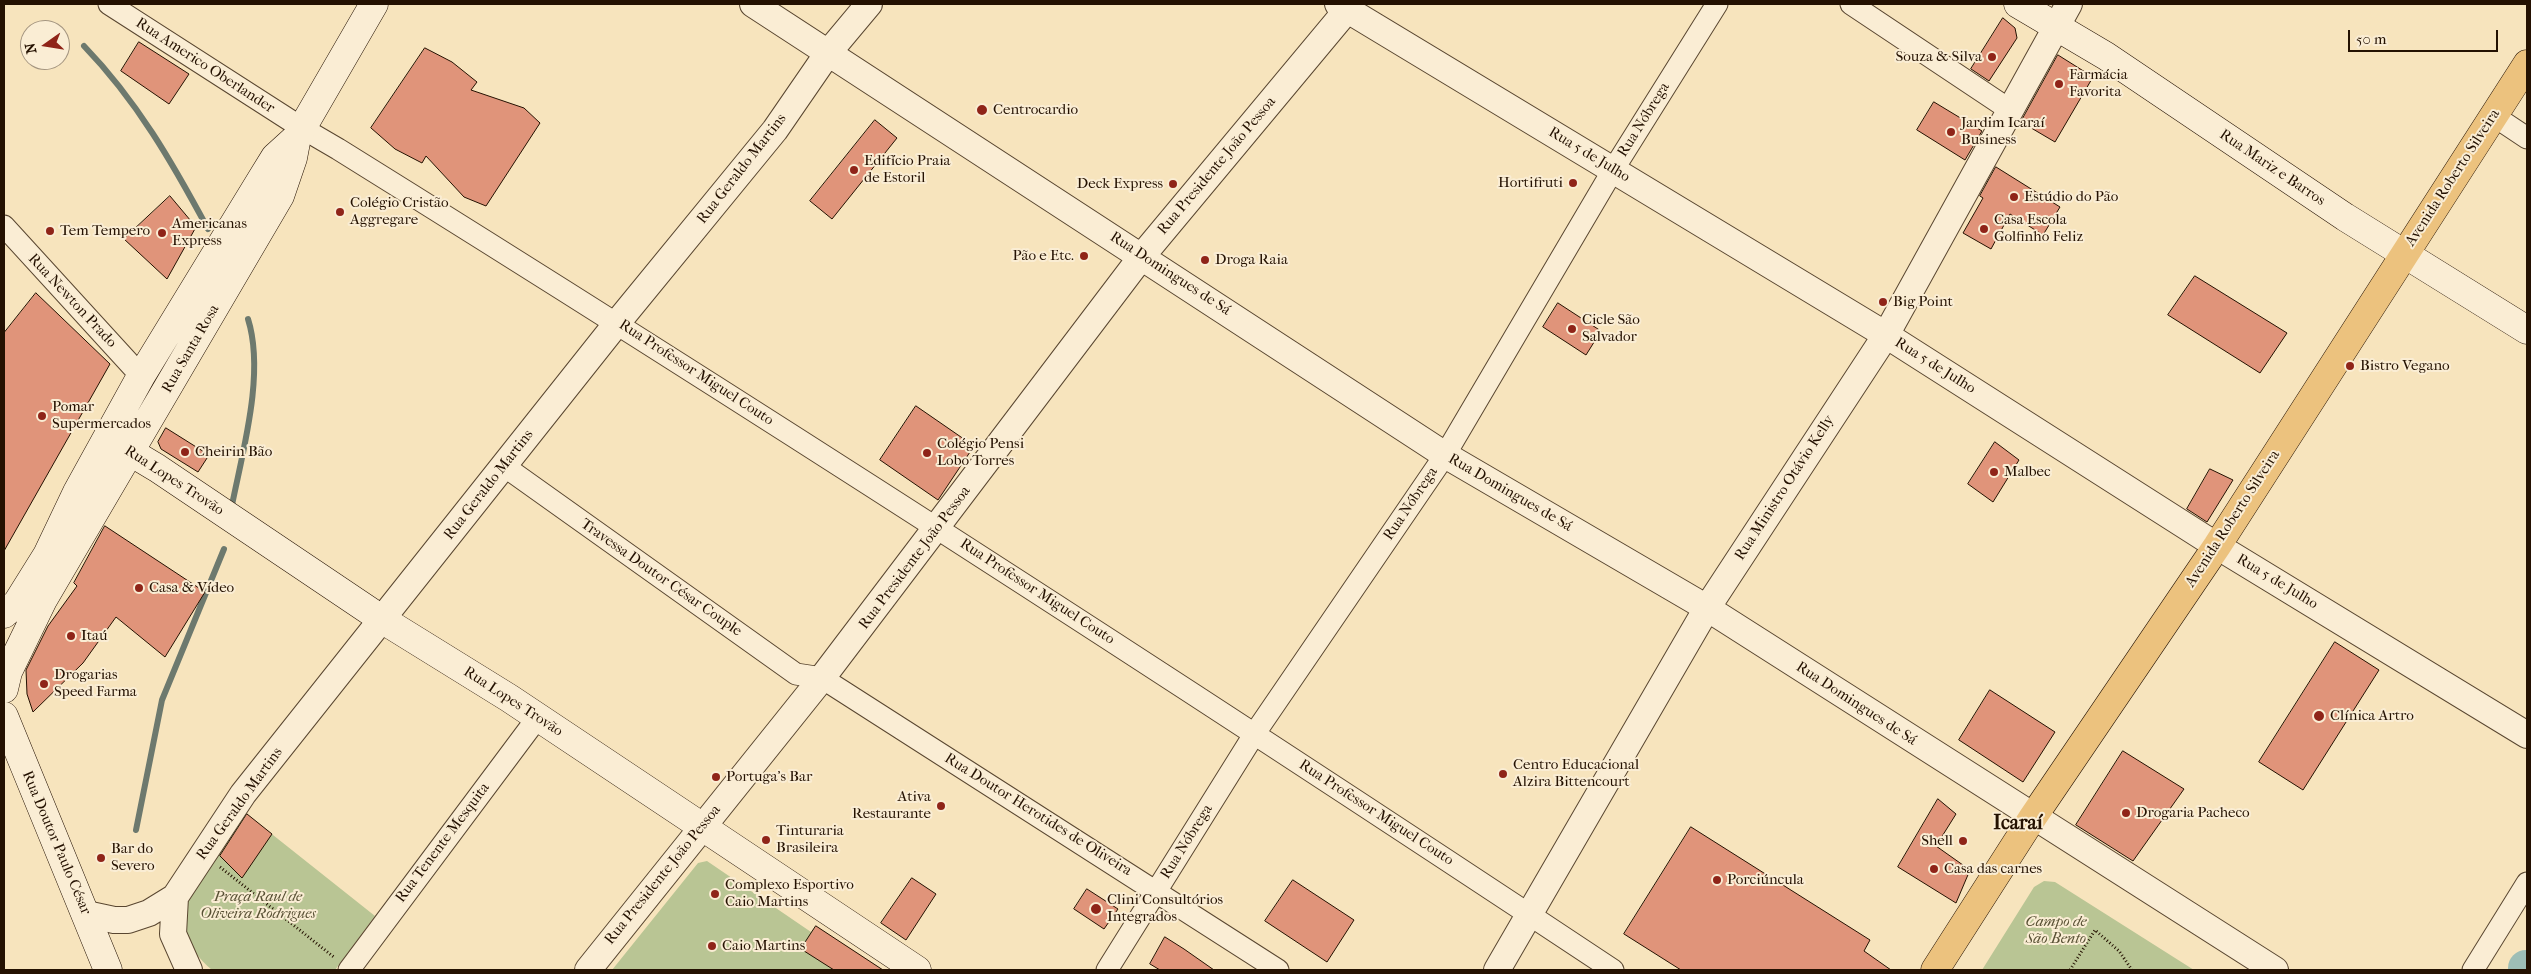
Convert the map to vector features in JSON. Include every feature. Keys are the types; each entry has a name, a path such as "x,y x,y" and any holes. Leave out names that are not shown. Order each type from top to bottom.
{"main road":[{"name":"Rua Mariz e Barros","path":"2018,4 2106,56 2345,217 2527,330"},
{"name":"Rua Santa Rosa","path":"4,614 17,603 32,580 131,453 280,196 299,133 370,5"},
{"name":"Avenida Roberto Silveira","path":"1935,970 2033,817 2218,546 2404,253 2527,64"},
{"name":"Rua Santa Rosa","path":"4,689 8,672 69,534 107,438 141,376 266,171 283,148 299,133"},
{"name":"Rua Lopes Trovão","path":"107,438 383,620 538,717 701,828 917,970"},
{"name":"Rua Doutor Paulo César","path":"4,716 12,760 86,914 108,970"}],"street":[{"name":"Rua Americo Oberlander","path":"109,4 299,133"},
{"name":"Rua Domingues de Sá","path":"753,4 1445,455 1707,608 2275,970"},
{"name":"Rua Geraldo Martins","path":"86,914 114,920 128,920 149,913 176,898 243,794 617,323 775,130 828,53 869,4"},
{"name":"Rua Nóbrega","path":"1107,970 1255,733 1445,455 1613,170 1716,4"},
{"path":"1851,4 2010,110"},
{"name":"Rua Ministro Otávio Kelly","path":"1497,970 1707,608 1886,335 2068,4"},
{"name":"Rua 5 de Julho","path":"1346,6 1886,335 2218,546 2527,735"},
{"name":"Rua Presidente João Pessoa","path":"588,970 822,678 938,529 1142,256 1346,6"},
{"path":"2494,116 2527,138"},
{"name":"Rua Professor Miguel Couto","path":"299,133 338,149 617,323 1255,733 1613,970"},
{"name":"Rua Newton Prado","path":"4,226 141,376"},
{"name":"Travessa Doutor César Couple","path":"504,466 796,674 822,678"},
{"name":"Rua Doutor Herotides de Oliveira","path":"822,678 1156,890 1278,970"},
{"name":"Rua Tenente Mesquita","path":"350,969 538,717"},
{"path":"2473,970 2527,883"},
{"path":"176,898 173,934 189,970"}],"path":[{"path":"204,852 350,969"},
{"path":"2070,970 2095,930 2119,951 2132,970"}],"green space":[{"name":"Praça Raul de Oliveira Rodrigues","path":"244,812 375,916 335,970 212,970 202,961 190,944 183,926 184,914 189,899 196,883 216,851"},
{"name":"Complexo Esportivo Caio Martins","path":"707,861 811,932 816,926 883,970 612,970 698,863"},
{"name":"Campo de São Bento","path":"2044,881 2055,882 2194,970 1982,970 2034,887"}],"building":[{"name":"Souza & Silva","path":"2003,18 2015,28 2017,38 1989,81 1971,69"},
{"path":"139,42 189,74 169,104 121,71"},
{"path":"425,48 452,62 477,82 471,90 524,108 540,123 486,206 464,197 426,156 422,163 395,149 371,128"},
{"name":"Farmácia Favorita","path":"2058,55 2093,77 2055,142 2021,122"},
{"name":"Jardim Icaraí Business","path":"1934,102 1982,131 1965,160 1917,130"},
{"name":"Edifício Praia de Estoril","path":"875,120 897,138 832,219 810,201"},
{"name":"Estúdio do Pão","path":"1996,167 2060,207 2043,235 2010,214 1991,249 1963,233 1983,198 1980,196"},
{"name":"Americanas Express","path":"170,196 196,227 167,279 124,239"},
{"path":"2195,276 2287,333 2260,373 2168,315"},
{"name":"Pomar Supermercados","path":"36,293 110,364 4,551 4,333"},
{"name":"Cicle São Salvador","path":"1558,303 1601,331 1586,355 1543,327"},
{"name":"Colégio Pensi Lobo Torres","path":"916,406 974,446 938,500 880,460"},
{"name":"Cheirin Bão","path":"166,428 209,455 198,472 161,449 158,442"},
{"name":"Malbec","path":"1995,442 2019,460 1993,502 1968,484"},
{"path":"2210,469 2233,480 2207,522 2187,509"},
{"name":"Casa & Vídeo","path":"105,526 205,592 165,657 116,617 83,663 33,712 27,694 26,670 48,626 77,586 74,583"},
{"name":"Clínica Artro","path":"2335,642 2379,670 2303,790 2259,762"},
{"path":"1990,690 2055,732 2023,782 1959,740"},
{"name":"Drogaria Pacheco","path":"2123,751 2184,789 2133,861 2076,825"},
{"name":"Casa das carnes","path":"1938,799 1956,814 1936,846 1970,870 1956,903 1898,867"},
{"path":"247,814 272,834 242,878 220,856"},
{"name":"Porciúncula","path":"1691,827 1870,940 1864,951 1891,970 1681,970 1624,934"},
{"path":"912,878 936,894 906,940 881,923"},
{"path":"1293,880 1354,920 1327,962 1265,921"},
{"name":"Clini Consultórios Integrados","path":"1087,889 1118,909 1104,929 1074,909"},
{"path":"816,926 883,970 834,970 801,949"},
{"path":"1165,937 1214,970 1160,970 1150,964"}],"waterway":[{"path":"84,46 121,88 137,110 167,156 208,229"},
{"path":"232,505 251,412 254,363 253,340 248,319"},
{"path":"136,830 162,700 224,549"}],"place":[{"name":"Souza & Silva","path":"1992,57"},
{"name":"Farmácia Favorita","path":"2059,84"},
{"name":"Centrocardio","path":"982,110"},
{"name":"Jardim Icaraí Business","path":"1951,132"},
{"name":"Edifício Praia de Estoril","path":"854,170"},
{"name":"Hortifruti","path":"1573,183"},
{"name":"Deck Express","path":"1173,184"},
{"name":"Estúdio do Pão","path":"2014,197"},
{"name":"Colégio Cristão Aggregare","path":"340,212"},
{"name":"Casa Escola Golfinho Feliz","path":"1984,229"},
{"name":"Tem Tempero","path":"50,231"},
{"name":"Americanas Express","path":"162,233"},
{"name":"Pão e Etc.","path":"1084,256"},
{"name":"Droga Raia","path":"1205,260"},
{"name":"Big Point","path":"1883,302"},
{"name":"Cicle São Salvador","path":"1572,329"},
{"name":"Bistro Vegano","path":"2350,366"},
{"name":"Pomar Supermercados","path":"42,416"},
{"name":"Cheirin Bão","path":"185,452"},
{"name":"Colégio Pensi Lobo Torres","path":"927,453"},
{"name":"Malbec","path":"1994,472"},
{"name":"Casa & Vídeo","path":"139,588"},
{"name":"Itaú","path":"71,636"},
{"name":"Drogarias Speed Farma","path":"44,684"},
{"name":"Clínica Artro","path":"2319,716"},
{"name":"Centro Educacional Alzira Bittencourt","path":"1503,774"},
{"name":"Portuga's Bar","path":"716,777"},
{"name":"Ativa Restaurante","path":"941,806"},
{"name":"Drogaria Pacheco","path":"2126,813"},
{"name":"Tinturaria Brasileira","path":"766,840"},
{"name":"Shell","path":"1963,841"},
{"name":"Bar do Severo","path":"101,858"},
{"name":"Casa das carnes","path":"1934,869"},
{"name":"Porciúncula","path":"1717,880"},
{"name":"Complexo Esportivo Caio Martins","path":"715,894"},
{"name":"Clini Consultórios Integrados","path":"1096,909"},
{"name":"Caio Martins","path":"712,946"}],"district":[{"name":"Icaraí","path":"2018,824"}]}
